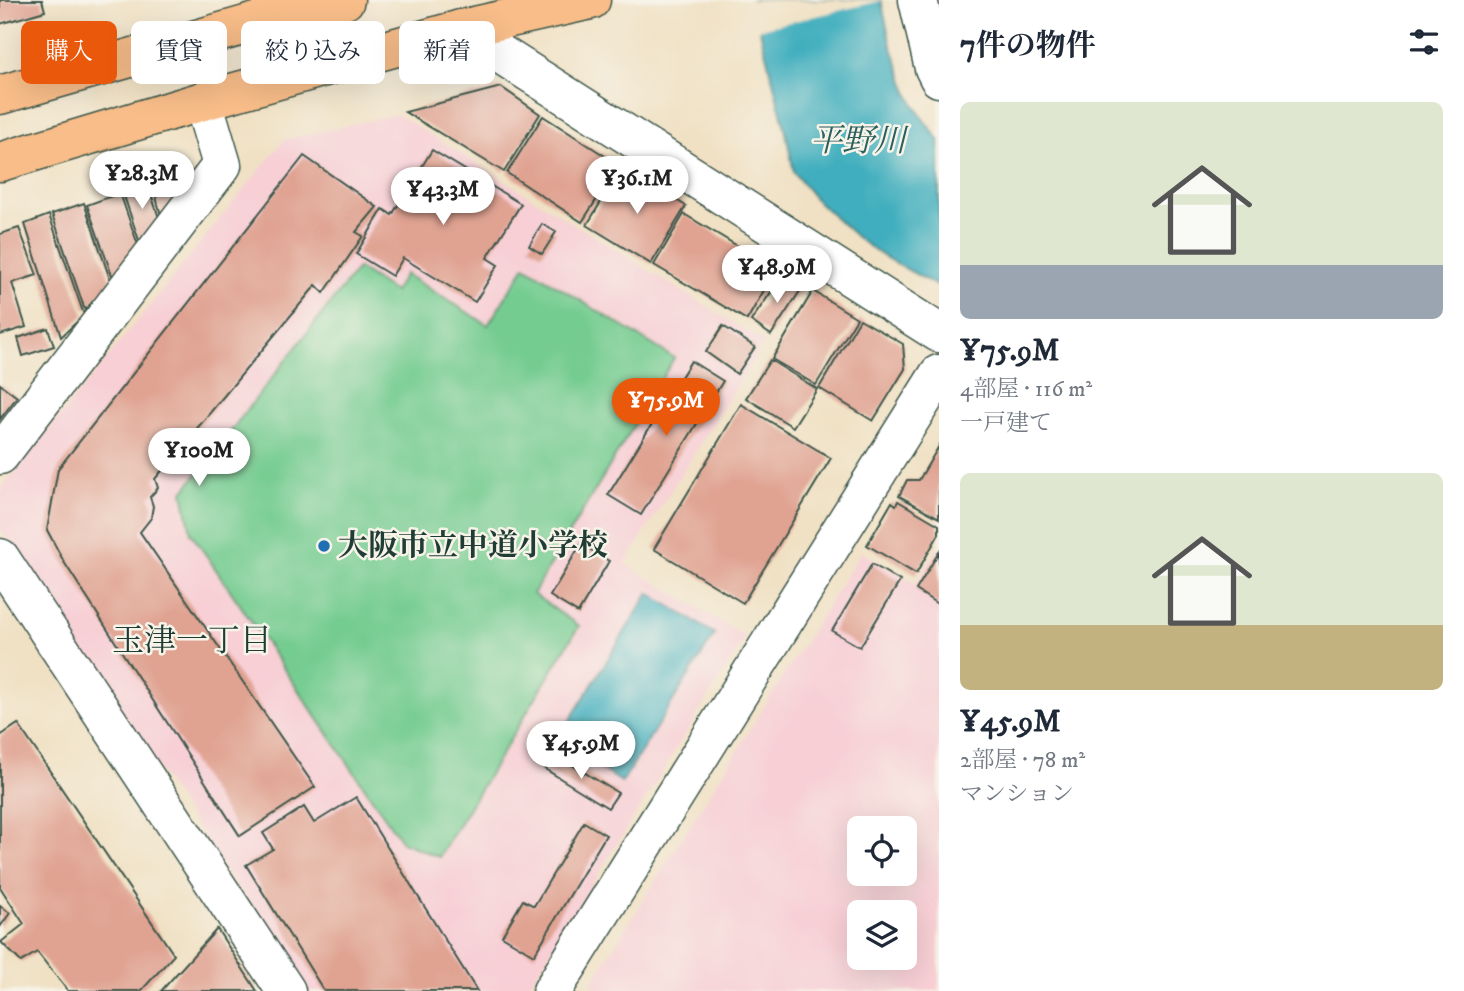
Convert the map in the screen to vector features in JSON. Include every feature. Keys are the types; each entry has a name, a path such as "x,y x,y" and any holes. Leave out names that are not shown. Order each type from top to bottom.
{"highway":[{"path":"0,95 272,9 345,0"},
{"path":"495,21 591,0"},
{"path":"0,162 399,46"}],"street":[{"path":"918,0 934,68 939,78"},
{"path":"495,51 939,333"},
{"path":"0,455 222,165 203,101"},
{"path":"552,991 939,374"},
{"path":"0,558 286,991"}],"shaded area":[{"name":"大阪市立中道小学校","path":"397,114 764,342 625,564 746,637 526,991 304,991 0,528 0,490 284,140"},
{"path":"939,546 939,991 595,991 592,982 861,552 916,583"}],"green space":[{"path":"525,266 674,358 533,594 579,626 439,857 402,842 191,533 183,492 358,268 394,292 405,274 488,325"}],"water":[{"name":"平野川","path":"752,0 881,0 891,45 909,95 939,140 939,287 886,258 860,240 817,201 794,173"},
{"path":"649,593 715,634 622,782 557,741"}],"pier":[{"path":"748,0 885,0 756,30"}],"building":[{"path":"0,0 42,0 45,11 0,24"},
{"path":"501,87 540,114 504,172 405,112"},
{"path":"543,116 619,165 582,222 507,173"},
{"path":"432,150 521,204 487,258 498,265 475,302 403,258 392,276 356,254 383,209 392,215"},
{"path":"304,156 377,207 356,232 363,236 324,293 316,285 155,479 158,488 150,497 153,506 151,518 140,532 315,787 240,836 64,562 47,530 58,469"},
{"path":"622,167 686,206 651,264 587,225"},
{"path":"182,177 184,195 161,216 153,185"},
{"path":"148,185 160,221 140,243 123,193"},
{"path":"120,193 139,248 113,278 87,205"},
{"path":"84,203 111,282 85,310 52,214"},
{"path":"684,214 776,269 747,320 654,265"},
{"path":"49,215 84,315 61,337 25,224"},
{"path":"542,224 556,232 542,254 529,246"},
{"path":"19,228 37,275 12,283 26,327 0,335 0,234"},
{"path":"783,275 802,288 771,335 751,321"},
{"path":"813,291 857,318 816,385 772,359"},
{"path":"860,319 903,344 905,369 873,421 819,388"},
{"path":"723,326 755,347 737,374 706,352"},
{"path":"48,328 54,346 23,356 18,338"},
{"path":"770,360 817,389 793,427 746,398"},
{"path":"691,361 723,381 641,515 608,495"},
{"path":"0,384 17,397 0,419"},
{"path":"741,404 831,458 743,603 654,549"},
{"path":"939,446 939,518 899,496 907,480 919,480"},
{"path":"898,501 939,525 939,534 916,574 867,545 892,502 896,505"},
{"path":"581,544 609,561 578,613 550,596"},
{"path":"939,552 939,605 916,590"},
{"path":"872,564 900,581 860,647 832,631"},
{"path":"18,724 174,955 141,991 68,991 37,952 21,962 1,942 24,924 0,887 0,736"},
{"path":"554,754 618,793 608,808 545,769"},
{"path":"356,797 477,991 324,991 246,865 273,849 263,833 304,807 314,823"},
{"path":"584,822 606,835 534,955 502,936 523,900 534,906"},
{"path":"0,906 10,913 0,927"},
{"path":"217,929 257,991 161,991"}],"place":[{"name":"大阪市立中道小学校","path":"324,546"}],"district":[{"name":"玉津一丁目","path":"192,642"}]}
